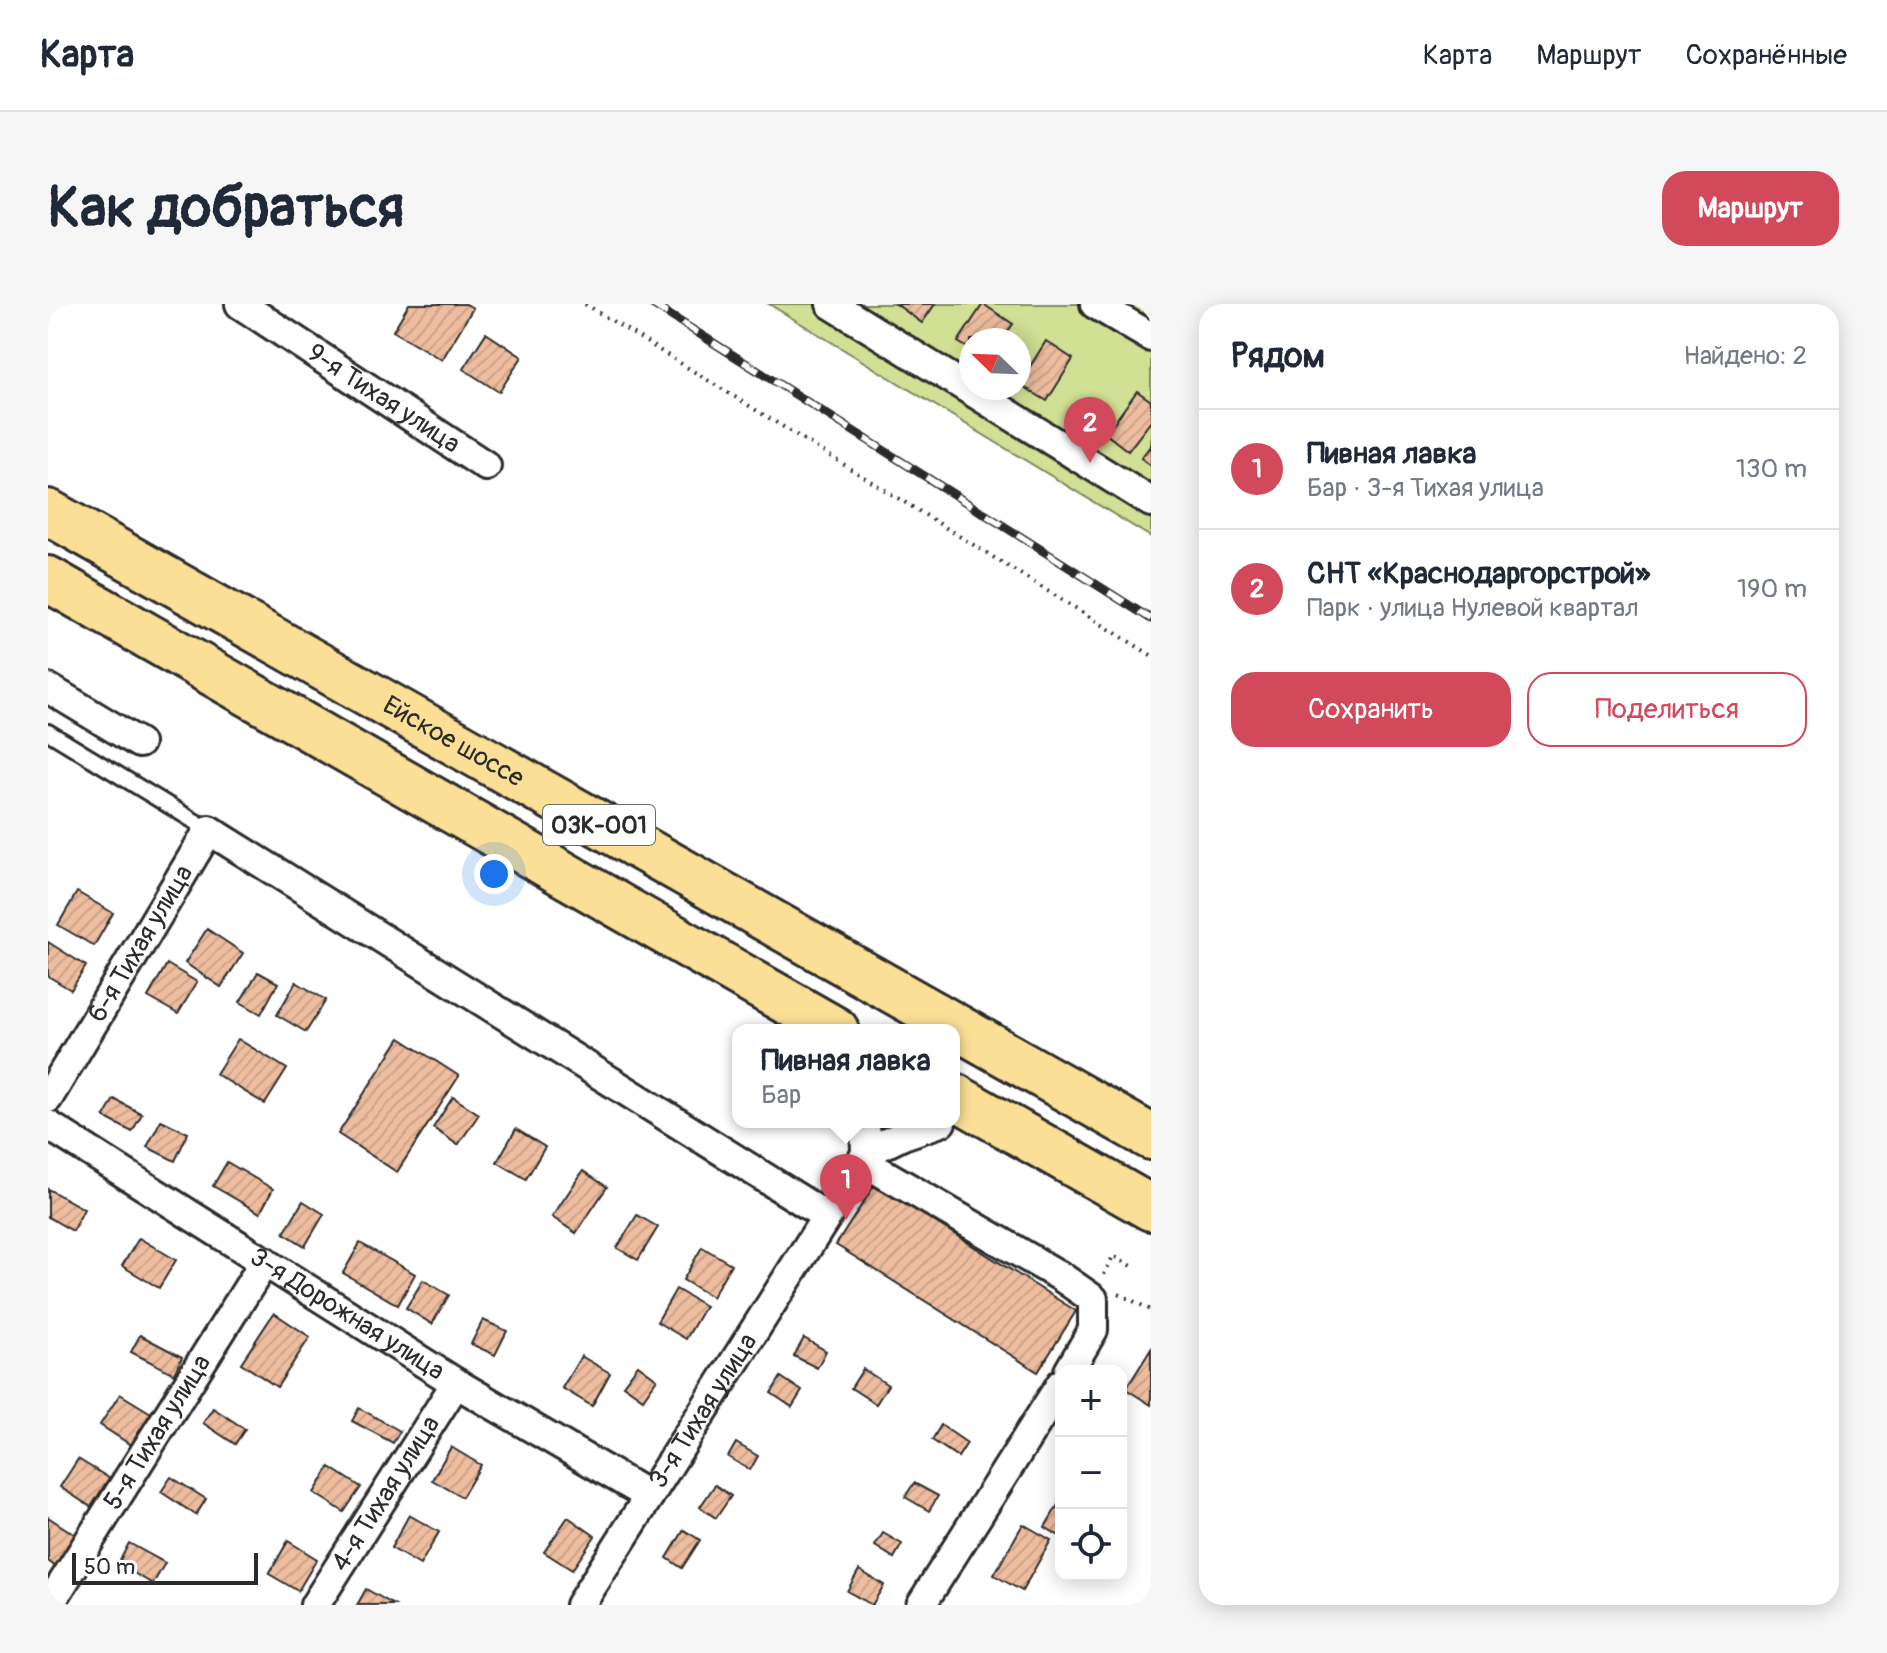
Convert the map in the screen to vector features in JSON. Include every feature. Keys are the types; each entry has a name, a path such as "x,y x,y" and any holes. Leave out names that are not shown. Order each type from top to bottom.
{"main road":[{"name":"Ейское шоссе","path":"48,512 952,1024"},
{"name":"03К-001","path":"48,579 826,1024"},
{"name":"Ейское шоссе","path":"960,1029 1151,1137"},
{"path":"960,1113 1151,1208"}],"street":[{"name":"9-я Тихая улица","path":"240,304 486,466"},
{"path":"831,304 1151,502"},
{"path":"1095,304 1151,337"},
{"path":"48,688 139,743"},
{"path":"209,830 826,1216"},
{"name":"6-я Тихая улица","path":"48,1098 209,830"},
{"name":"3-я Дорожная улица","path":"48,1125 456,1383 649,1496"},
{"path":"864,1157 865,1128"},
{"path":"864,1157 920,1128"},
{"path":"864,1157 1093,1299 1093,1330 1073,1365"},
{"name":"3-я Тихая улица","path":"580,1605 864,1157"},
{"name":"5-я Тихая улица","path":"49,1605 265,1261"},
{"name":"4-я Тихая улица","path":"315,1605 456,1383"},
{"path":"921,1605 1055,1393"}],"lane":[{"path":"48,732 209,830"}],"path":[{"path":"585,304 1151,655"},
{"path":"1093,1299 1113,1256 1132,1266"},
{"path":"1093,1299 1118,1293 1151,1310"}],"green space":[{"path":"769,304 1151,304 1151,537"}],"building":[{"path":"409,304 466,304 473,308 442,360 393,331"},
{"path":"896,304 935,304 922,323"},
{"path":"983,304 1013,324 1010,328 967,328"},
{"path":"486,333 522,357 499,392 463,369"},
{"path":"1046,341 1073,359 1047,401 1031,391 1031,365"},
{"path":"1137,391 1151,401 1151,421 1128,451 1106,434"},
{"path":"1151,445 1151,466 1141,458"},
{"path":"77,892 113,913 94,946 58,925"},
{"path":"207,929 243,953 221,987 185,963"},
{"path":"48,942 86,966 71,990 48,976"},
{"path":"167,964 197,982 178,1014 148,997"},
{"path":"258,972 278,983 261,1014 240,1002"},
{"path":"296,982 326,1000 306,1032 277,1015"},
{"path":"400,1038 459,1076 397,1172 338,1134"},
{"path":"238,1039 287,1069 265,1104 216,1074"},
{"path":"453,1097 479,1114 458,1145 433,1128"},
{"path":"114,1099 142,1114 132,1132 104,1117"},
{"path":"161,1120 188,1133 175,1161 147,1147"},
{"path":"516,1129 545,1147 526,1179 497,1162"},
{"path":"227,1162 273,1189 260,1213 213,1186"},
{"path":"583,1171 607,1187 576,1233 552,1217"},
{"path":"875,1184 1076,1311 1038,1372 836,1245"},
{"path":"48,1189 84,1209 73,1231 48,1217"},
{"path":"303,1201 324,1214 305,1246 284,1233"},
{"path":"637,1215 658,1227 638,1260 617,1248"},
{"path":"139,1238 176,1260 159,1288 122,1266"},
{"path":"360,1243 415,1274 398,1305 343,1273"},
{"path":"702,1247 731,1264 712,1297 683,1280"},
{"path":"423,1280 449,1295 432,1324 406,1308"},
{"path":"676,1289 705,1306 686,1339 657,1322"},
{"path":"274,1313 310,1337 277,1387 241,1363"},
{"path":"483,1320 507,1331 495,1355 471,1344"},
{"path":"140,1335 182,1357 174,1374 131,1352"},
{"path":"804,1338 826,1351 817,1368 794,1356"},
{"path":"1151,1349 1151,1405 1127,1387"},
{"path":"581,1356 610,1373 592,1406 562,1388"},
{"path":"638,1365 657,1379 643,1399 623,1385"},
{"path":"863,1369 888,1385 876,1404 851,1388"},
{"path":"781,1377 802,1391 792,1407 771,1393"},
{"path":"120,1394 151,1413 131,1445 100,1425"},
{"path":"213,1408 245,1429 235,1444 203,1423"},
{"path":"359,1408 400,1431 393,1443 352,1421"},
{"path":"941,1425 967,1443 958,1457 932,1440"},
{"path":"736,1443 758,1456 750,1470 728,1457"},
{"path":"451,1447 481,1465 462,1497 432,1480"},
{"path":"78,1459 109,1478 91,1507 60,1487"},
{"path":"330,1467 361,1487 344,1512 314,1493"},
{"path":"171,1477 206,1499 196,1515 161,1492"},
{"path":"914,1483 938,1496 929,1511 905,1497"},
{"path":"715,1485 731,1496 716,1518 700,1507"},
{"path":"1055,1510 1055,1533 1045,1527"},
{"path":"409,1515 439,1532 420,1565 391,1548"},
{"path":"48,1517 77,1536 56,1567 48,1561"},
{"path":"568,1517 595,1536 572,1570 544,1552"},
{"path":"1023,1524 1051,1540 1022,1591 994,1575"},
{"path":"684,1530 700,1540 682,1568 667,1558"},
{"path":"883,1533 902,1544 894,1558 875,1546"},
{"path":"288,1541 317,1559 298,1591 269,1574"},
{"path":"129,1543 165,1563 153,1584 118,1564"},
{"path":"859,1570 884,1585 872,1605 847,1591"},
{"path":"366,1589 394,1605 357,1605"}],"railway":[{"path":"652,304 1151,619"}],"place":[{"name":"СНТ «Краснодаргорстрой»","path":"1090,463"},
{"name":"Пивная лавка","path":"846,1220"}]}
